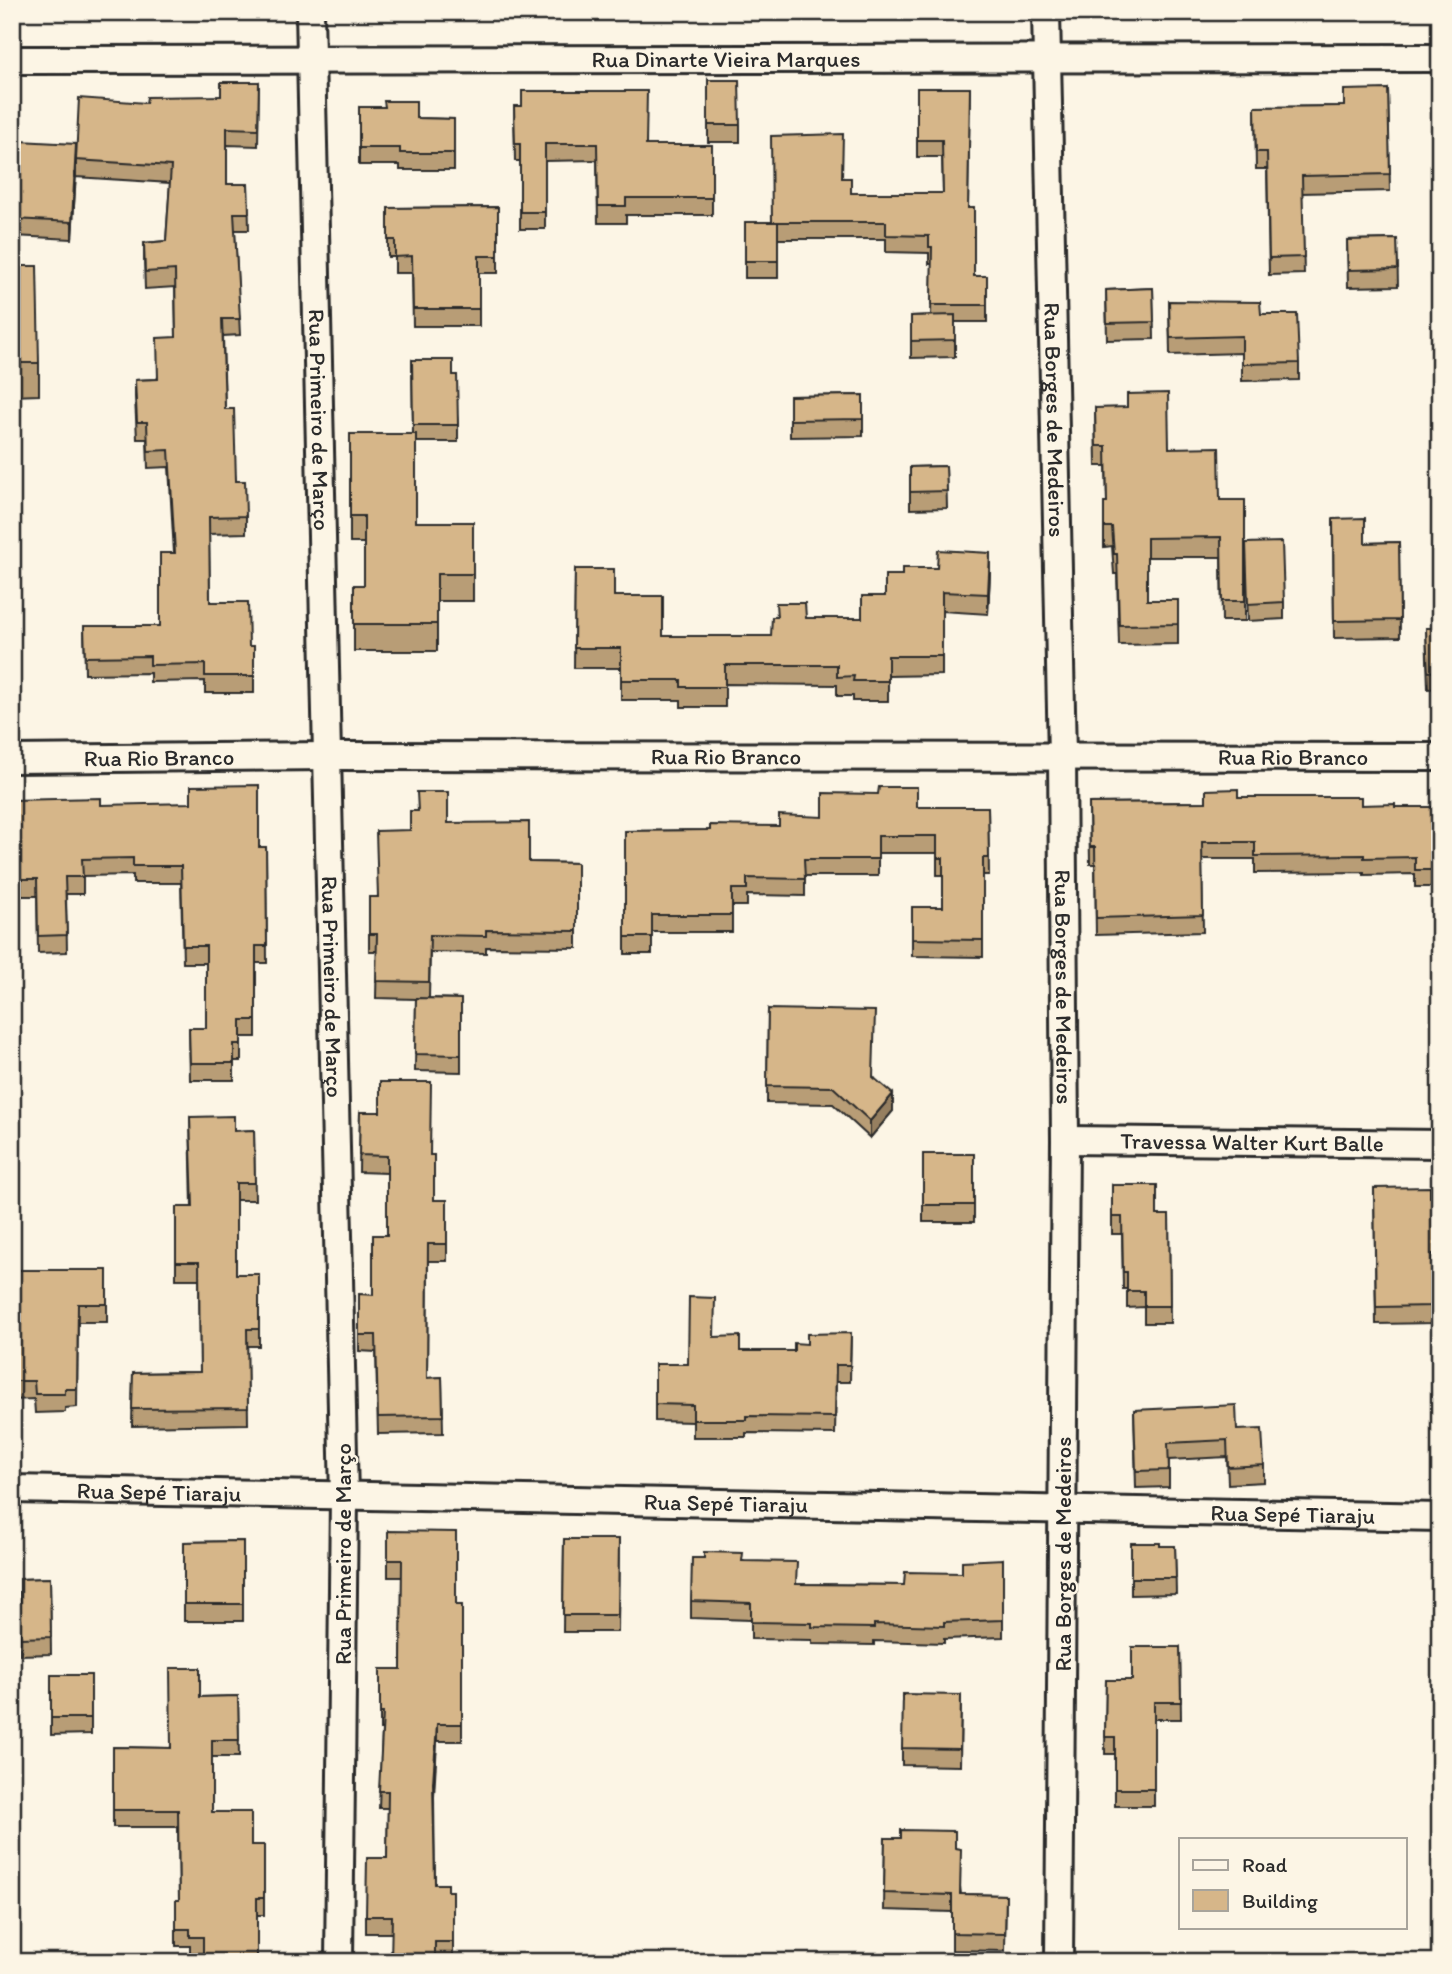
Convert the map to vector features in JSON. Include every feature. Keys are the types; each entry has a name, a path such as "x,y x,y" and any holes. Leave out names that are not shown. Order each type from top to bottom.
{"street":[{"name":"Rua Primeiro de Março","path":"310,12 344,1497 339,1962"},
{"name":"Rua Borges de Medeiros","path":"1046,12 1062,756 1065,1139 1059,1962"},
{"name":"Rua Dinarte Vieira Marques","path":"12,60 1440,58"},
{"name":"Rua Rio Branco","path":"12,758 1440,757"},
{"name":"Travessa Walter Kurt Balle","path":"1065,1139 1440,1144"},
{"name":"Rua Sepé Tiaraju","path":"12,1489 1440,1517"}],"building":[{"path":"708,80 739,80 740,125 708,125"},
{"path":"221,82 259,82 258,129 227,128 227,184 248,184 249,213 234,213 240,319 222,319 225,409 234,409 236,481 245,481 246,516 209,517 210,602 248,602 249,646 254,646 254,676 205,676 205,664 150,665 150,656 85,657 84,626 160,626 160,553 175,553 169,450 148,451 147,422 137,422 135,380 158,379 157,338 176,337 175,270 145,272 144,243 166,241 171,166 76,160 79,98 146,103 147,97 221,96"},
{"path":"917,88 970,88 968,208 974,208 974,276 987,276 987,305 931,305 932,247 929,247 929,236 886,235 886,222 772,222 771,136 843,134 842,178 851,178 851,193 943,193 942,140 917,140"},
{"path":"1388,89 1390,174 1302,176 1304,257 1269,258 1267,152 1256,152 1255,107 1344,106 1344,90"},
{"path":"522,91 647,91 646,145 712,145 712,198 626,198 626,206 598,206 597,144 545,144 545,212 520,212 520,144 515,144 514,106 522,106"},
{"path":"384,101 416,101 416,118 454,119 454,153 400,153 400,148 359,148 359,107 385,107"},
{"path":"19,141 76,144 72,222 14,219"},
{"path":"498,207 498,256 479,256 479,309 413,309 412,256 395,257 395,240 388,240 388,208"},
{"path":"745,222 778,222 778,261 745,261"},
{"path":"1397,239 1398,269 1348,270 1347,240"},
{"path":"12,266 37,266 39,363 12,363"},
{"path":"1153,288 1154,322 1107,323 1106,290"},
{"path":"1169,301 1260,302 1261,314 1297,314 1299,363 1242,364 1242,336 1170,338"},
{"path":"955,315 955,340 911,341 911,316"},
{"path":"412,360 453,360 453,375 457,375 458,425 413,425"},
{"path":"1168,393 1169,448 1219,447 1220,500 1245,500 1245,601 1222,601 1221,537 1147,538 1147,600 1178,600 1178,624 1119,625 1117,554 1114,554 1112,527 1104,527 1104,502 1107,502 1106,446 1096,446 1095,408 1127,407 1127,394"},
{"path":"863,395 863,419 790,420 790,396"},
{"path":"350,434 416,434 416,522 473,522 473,574 437,574 437,624 354,624 354,585 364,585 364,516 350,516"},
{"path":"946,466 947,491 910,492 910,467"},
{"path":"1365,518 1365,543 1399,542 1400,620 1334,621 1333,519"},
{"path":"1282,542 1284,602 1248,604 1246,543"},
{"path":"938,550 990,553 988,594 942,592 942,656 888,656 888,681 853,681 854,676 837,677 837,665 725,665 725,687 681,687 681,680 621,680 621,648 574,648 575,569 614,569 614,596 663,596 663,636 771,636 772,617 777,617 776,603 805,603 806,618 862,618 862,596 885,596 885,575 902,575 902,568 937,568"},
{"path":"1426,628 1440,628 1440,671 1428,672"},
{"path":"259,785 259,847 266,847 267,946 256,946 256,1020 241,1020 241,1044 234,1044 234,1063 190,1063 189,1028 206,1028 206,946 183,946 181,866 133,866 133,858 82,859 83,877 65,877 67,935 38,936 37,879 12,879 12,800 101,798 101,805 191,803 191,786"},
{"path":"879,787 917,787 917,807 988,807 989,858 983,858 983,940 912,939 912,907 943,907 943,858 937,858 937,836 878,836 878,859 804,859 805,879 747,878 747,889 732,889 732,915 652,915 652,937 625,937 625,831 710,830 710,825 779,826 779,815 823,817 823,793 878,794"},
{"path":"1238,789 1238,797 1361,797 1361,805 1440,807 1440,870 1415,870 1415,857 1255,856 1255,842 1202,842 1203,915 1096,918 1095,847 1090,847 1089,803 1206,802 1206,790"},
{"path":"417,792 448,792 448,823 529,822 529,862 577,863 577,931 486,930 486,936 430,935 429,982 376,981 377,934 369,934 369,897 378,897 376,831 410,830 410,811 418,811"},
{"path":"416,998 461,999 461,1055 415,1054"},
{"path":"768,1009 875,1011 873,1077 893,1094 870,1121 833,1087 767,1086"},
{"path":"380,1082 431,1082 430,1155 434,1155 434,1200 447,1200 447,1244 428,1244 427,1378 442,1377 443,1416 378,1417 376,1335 359,1335 359,1294 373,1295 373,1235 387,1235 387,1156 359,1155 360,1112 380,1112"},
{"path":"234,1116 234,1131 254,1130 255,1183 236,1183 236,1274 259,1274 259,1329 247,1329 248,1408 132,1409 133,1373 200,1372 199,1262 176,1262 176,1207 193,1207 190,1117"},
{"path":"923,1154 974,1154 974,1205 923,1205"},
{"path":"1112,1185 1157,1185 1157,1215 1169,1215 1170,1306 1144,1306 1144,1291 1127,1291 1127,1272 1123,1272 1122,1217 1112,1217"},
{"path":"1430,1187 1430,1197 1440,1197 1440,1254 1432,1254 1434,1306 1376,1307 1374,1188"},
{"path":"12,1270 107,1270 107,1304 78,1304 77,1389 65,1389 65,1394 35,1394 34,1381 12,1381"},
{"path":"689,1297 715,1298 714,1337 740,1336 740,1351 794,1351 794,1343 807,1344 807,1334 851,1333 850,1365 836,1365 835,1417 746,1416 746,1420 693,1420 693,1405 655,1404 655,1364 688,1364"},
{"path":"1236,1405 1237,1430 1262,1429 1264,1465 1228,1467 1227,1440 1168,1443 1169,1470 1136,1471 1134,1410"},
{"path":"388,1531 456,1532 456,1605 462,1605 462,1724 437,1724 433,1783 435,1884 448,1884 448,1891 453,1891 453,1942 435,1942 435,1962 391,1962 392,1916 366,1916 367,1858 387,1858 388,1791 379,1791 383,1713 380,1713 380,1669 401,1669 402,1560 388,1560"},
{"path":"564,1539 619,1539 618,1615 563,1615"},
{"path":"243,1541 243,1604 184,1604 184,1542"},
{"path":"1131,1543 1175,1546 1176,1578 1131,1578"},
{"path":"704,1552 743,1553 742,1561 797,1562 796,1584 904,1585 905,1572 962,1573 962,1561 1003,1559 1003,1620 944,1622 944,1626 874,1624 874,1628 751,1622 751,1603 691,1601 692,1558 704,1558"},
{"path":"50,1578 51,1637 20,1638 20,1579"},
{"path":"1132,1647 1180,1647 1181,1702 1154,1702 1154,1789 1115,1789 1115,1737 1105,1737 1106,1680 1132,1680"},
{"path":"170,1668 200,1668 200,1697 238,1696 239,1740 212,1740 212,1812 251,1812 251,1845 264,1845 264,1898 257,1898 257,1962 203,1962 203,1937 190,1937 190,1929 176,1929 176,1900 179,1900 178,1810 113,1810 113,1747 171,1748"},
{"path":"51,1675 91,1675 91,1718 51,1718"},
{"path":"903,1694 961,1695 960,1749 902,1748"},
{"path":"901,1830 955,1831 955,1848 961,1849 960,1894 1006,1895 1005,1934 952,1933 952,1895 884,1893 885,1838 901,1838"}]}
